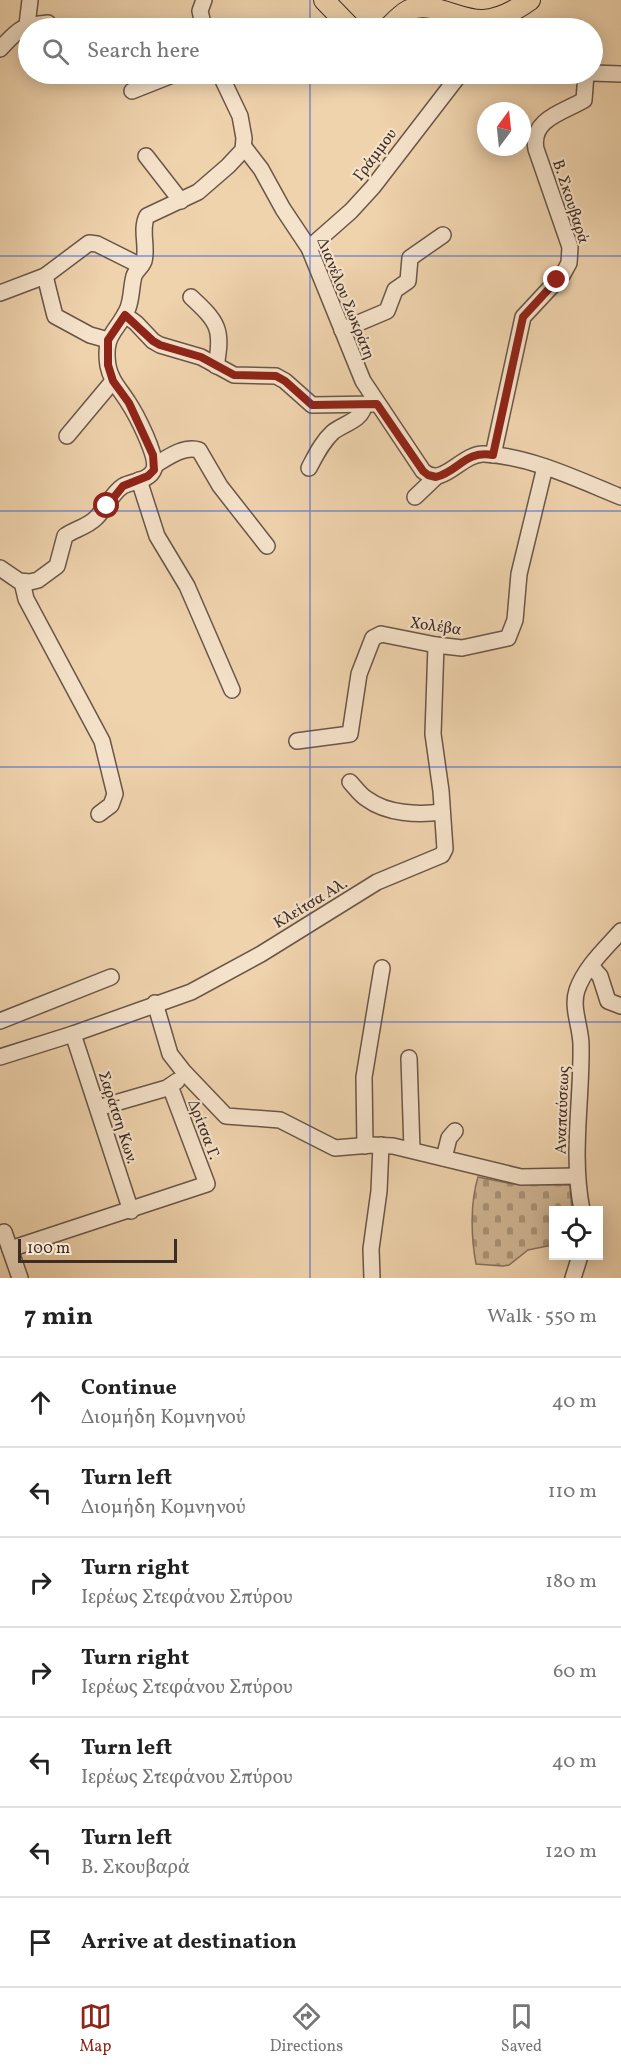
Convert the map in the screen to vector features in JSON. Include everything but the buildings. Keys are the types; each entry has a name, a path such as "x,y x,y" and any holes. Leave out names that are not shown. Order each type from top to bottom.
{"main road":[{"path":"324,0 341,18"},
{"path":"498,18 530,0"},
{"path":"400,18 422,4 470,18"}],"street":[{"path":"28,18 30,0"},
{"path":"202,18 200,11 204,0"},
{"path":"0,49 18,32"},
{"path":"603,74 621,74"},
{"path":"132,91 150,84"},
{"path":"0,568 22,582 38,580 57,566 65,536 90,524 119,489 152,473 155,465 153,455 129,403 113,381 107,357 108,340 125,315 132,295 134,276 145,256 144,227 147,216 153,211 198,192 218,176 244,147 240,116 225,84"},
{"name":"Γράμμου","path":"309,248 374,187 452,84"},
{"name":"Β. Σκουβαρά","path":"493,455 523,317 563,274 570,256 570,247 536,149 535,135 541,125 553,116 584,100 585,84"},
{"name":"Διανέλου Σωκράτη","path":"244,147 261,169 309,248 370,405 423,471 436,477"},
{"path":"146,156 181,201"},
{"path":"342,330 387,311 395,290 408,281 410,258 443,235"},
{"path":"0,293 45,276 89,243 97,243 141,267"},
{"path":"45,276 55,316 90,335 108,340"},
{"path":"191,297 210,314 219,335 216,366"},
{"path":"125,315 153,341 201,357 234,375 276,376 285,381 309,404 316,407 370,405"},
{"path":"67,436 113,381"},
{"path":"309,468 325,441 342,426 362,414 370,405"},
{"path":"155,465 186,450 192,448 199,450 220,486 267,546"},
{"path":"415,497 436,477 470,456 482,454 545,467 578,478 621,497"},
{"name":"Χολέβα","path":"297,741 350,734 359,674 376,635 468,648 504,640 510,635 515,620 519,574 545,467"},
{"path":"139,480 158,536 187,586 232,690"},
{"path":"22,582 26,599 102,741 115,791 111,805 99,814"},
{"name":"Κλείτσα Αλ.","path":"0,1057 191,992 218,979 376,882 442,855 445,849 433,734 436,645"},
{"path":"350,782 366,799 380,807 416,813 442,812"},
{"name":"Αναπαύσεως","path":"155,1003 167,1048 184,1072 229,1117 280,1120 335,1148 373,1145 412,1150 521,1177 577,1176 581,1043 576,1000 580,984 591,966 621,931"},
{"path":"591,966 600,976 608,1001 621,1006"},
{"path":"372,1278 371,1249 379,1191 364,1077 382,968"},
{"path":"0,1021 111,977"},
{"name":"Σαράτση Κων.","path":"73,1034 130,1211"},
{"path":"409,1058 412,1150"},
{"path":"98,1108 170,1086 184,1072"},
{"name":"Δρίτσα Γ.","path":"130,1211 207,1184 170,1086"},
{"path":"444,1158 449,1138 455,1131"},
{"path":"577,1176 581,1206"},
{"path":"10,1250 130,1211"},
{"path":"4,1232 20,1278"},
{"path":"573,1278 579,1260"}],"green space":[{"path":"478,1177 513,1184 570,1185 572,1206 549,1206 549,1246 528,1250 509,1265 476,1264 472,1220"}],"route":[{"path":"107,506 119,489 148,476 154,470 155,465 147,441 129,403 113,381 108,365 108,340 125,315 160,345 201,357 234,375 276,376 316,407 377,404 423,471 436,477 470,456 493,455 523,317 557,280"}]}
